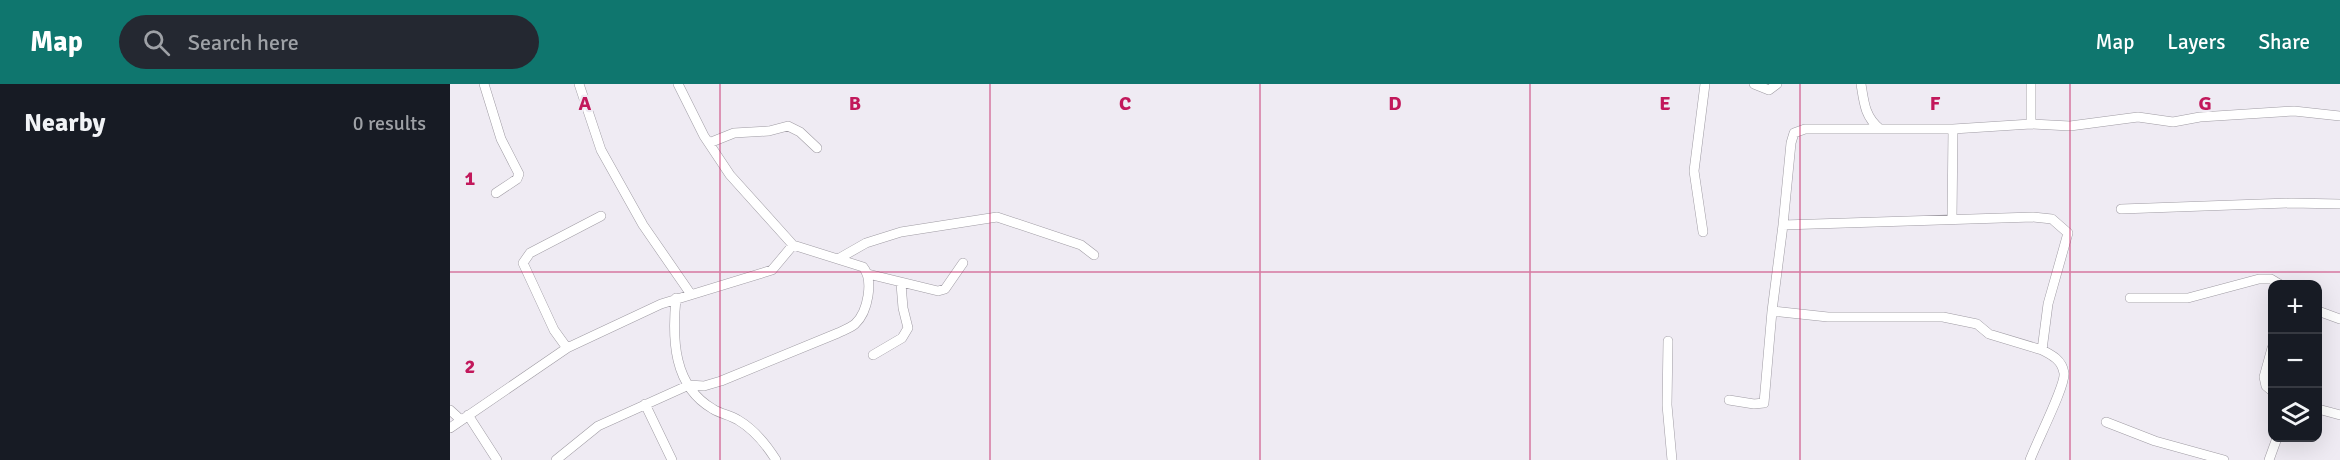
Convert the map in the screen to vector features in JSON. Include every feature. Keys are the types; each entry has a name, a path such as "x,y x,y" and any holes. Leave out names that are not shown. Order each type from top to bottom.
{"street":[{"path":"484,84 501,139 519,174 517,179 496,193"},
{"path":"579,84 601,150 643,225 690,293"},
{"path":"678,84 709,143 730,175 793,245 863,267 868,274 901,284 938,291 945,289 963,263"},
{"path":"1703,232 1694,171 1705,84"},
{"path":"1754,84 1769,90 1777,84"},
{"path":"1861,84 1869,119 1881,130"},
{"path":"2031,84 2031,124"},
{"path":"1729,400 1764,403 1772,311 1794,133 1805,129 1953,129 2031,124 2070,126 2138,117 2173,122 2200,117 2294,111 2340,116"},
{"path":"709,143 734,133 769,131 788,126 800,132 817,148"},
{"path":"1952,219 1953,129"},
{"path":"2121,209 2291,203 2340,204"},
{"path":"567,348 554,330 523,263 530,253 601,216"},
{"path":"838,259 866,243 901,232 996,217 1081,245 1094,255"},
{"path":"1783,225 2033,217 2052,219 2068,233 2048,304 2042,350"},
{"path":"450,428 567,348 635,314 676,298 772,270 793,245"},
{"path":"556,460 598,426 645,404 688,386 704,386 721,381 855,324 864,312 868,274"},
{"path":"2130,298 2188,298 2259,279 2273,280"},
{"path":"873,355 902,338 908,328 901,284"},
{"path":"676,298 673,341 676,359 688,386 704,404 740,421 763,440 776,460"},
{"path":"1772,311 1828,317 1943,317 1977,324 1989,334 2042,350 2056,357 2060,363 2064,380 2030,460"},
{"path":"2322,312 2340,319"},
{"path":"1668,341 1667,405 1672,460"},
{"path":"2268,362 2264,377 2268,388"},
{"path":"645,404 672,460"},
{"path":"450,410 464,417 497,460"},
{"path":"2322,410 2340,415"},
{"path":"2106,422 2156,441 2224,460"},
{"path":"2269,460 2276,442"}]}
